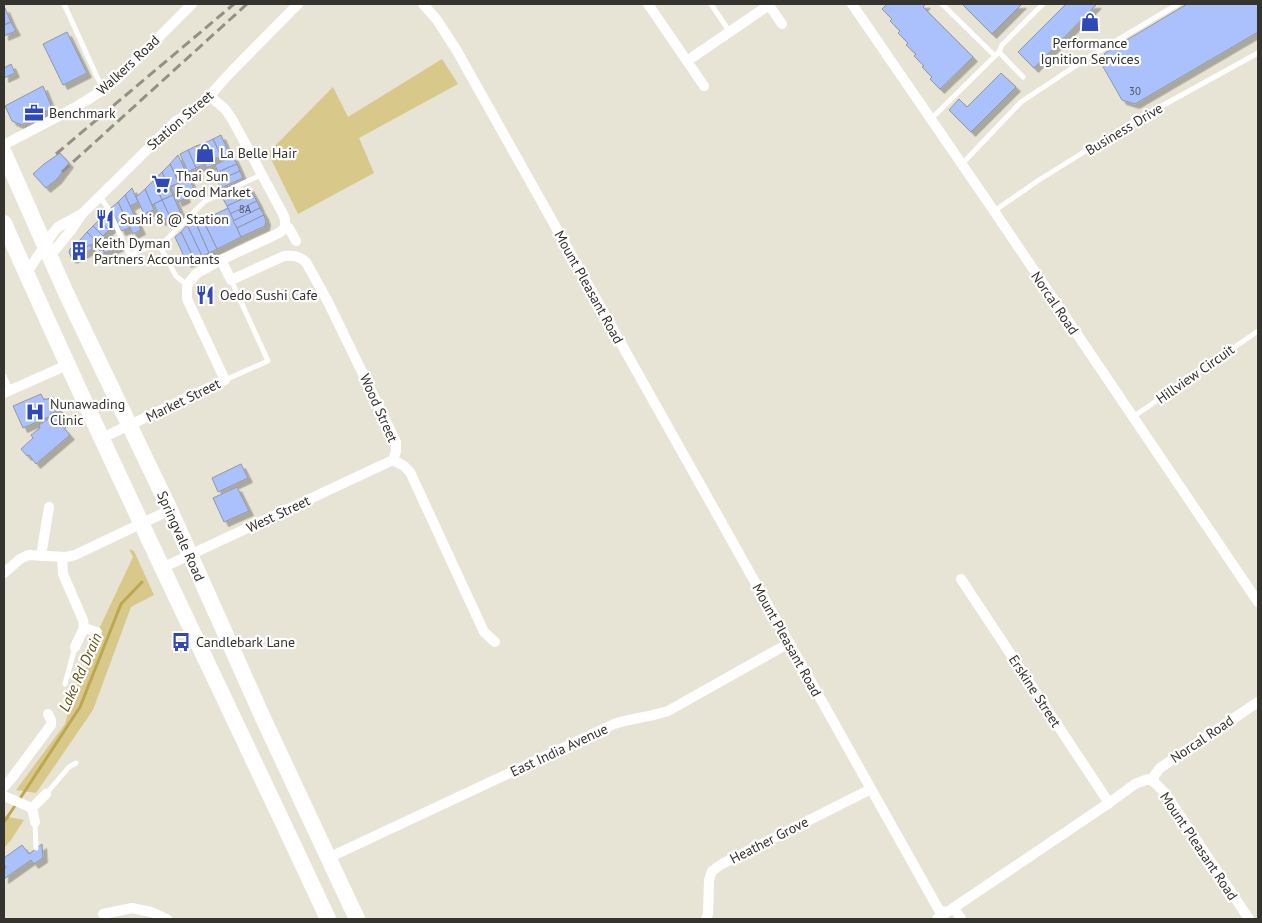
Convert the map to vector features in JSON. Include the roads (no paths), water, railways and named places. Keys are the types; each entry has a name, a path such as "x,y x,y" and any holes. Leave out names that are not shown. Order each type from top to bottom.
{"highway":[{"name":"Springvale Road","path":"4,153 89,342 170,510 267,727 357,919"},
{"path":"4,223 141,524 328,919"}],"street":[{"name":"Walkers Road","path":"4,145 105,89 192,4"},
{"name":"Station Street","path":"26,274 48,250 53,233 58,227 82,214 176,121 190,114 203,103 298,4"},
{"name":"Mount Pleasant Road","path":"423,4 437,20 457,51 939,910 950,910 1135,784 1148,780 1154,782 1165,793 1248,919"},
{"path":"648,4 704,86"},
{"path":"687,61 768,4 782,24"},
{"name":"Norcal Road","path":"852,4 932,119 1258,602"},
{"path":"210,96 229,114 283,214 285,224 296,241"},
{"path":"187,285 196,274 279,233 285,224"},
{"name":"Wood Street","path":"231,280 284,256 300,257 306,262 328,302 396,442 393,460 410,472 484,632 495,642"},
{"path":"221,260 231,280"},
{"name":"Market Street","path":"102,438 225,380 187,298 187,285"},
{"path":"7,392 67,365"},
{"name":"West Street","path":"162,568 393,460"},
{"path":"42,556 49,507"},
{"path":"4,573 20,559 28,555 62,557 76,555 170,510"},
{"path":"62,557 63,574 83,620 84,628 75,647"},
{"name":"Erskine Street","path":"961,579 1109,803"},
{"path":"84,628 98,632"},
{"name":"East India Avenue","path":"328,858 614,724 627,719 668,711 789,643"},
{"name":"Norcal Road","path":"1154,782 1154,776 1160,768 1258,702"},
{"path":"4,787 55,724 48,714"},
{"name":"Heather Grove","path":"706,919 708,914 709,880 712,871 722,864 871,789"},
{"path":"23,804 46,794"},
{"path":"4,796 23,804 35,822"},
{"path":"103,914 132,908 150,912 167,919"},
{"path":"937,919 950,910 961,919"}],"lane":[{"path":"64,4 98,79 105,89"},
{"path":"711,4 729,31"},
{"path":"942,4 1024,77"},
{"path":"932,119 997,54 1002,45 1043,4"},
{"path":"962,164 1021,102 1178,4"},
{"name":"Business Drive","path":"994,211 1039,180 1129,124 1258,53"},
{"path":"100,196 108,208 129,255 154,245 160,246 205,201 261,174"},
{"name":"Market Street","path":"160,246 176,276 187,285"},
{"path":"225,380 268,361 231,280"},
{"name":"Hillview Circuit","path":"1133,418 1258,331"},
{"path":"4,376 7,392"},
{"path":"64,684 75,647"},
{"path":"46,794 69,767 76,763"},
{"path":"35,822 36,848"}],"waterway":[{"name":"Lake Rd Drain","path":"4,822 80,707 121,604 142,582"}],"railway":[{"path":"56,154 234,4"},
{"path":"62,172 247,4"}],"place":[{"name":"Performance Ignition Services","path":"1090,22"},
{"name":"Benchmark","path":"34,113"},
{"name":"La Belle Hair","path":"205,153"},
{"name":"Thai Sun Food Market","path":"161,184"},
{"name":"Sushi 8 @ Station","path":"105,219"},
{"name":"Keith Dyman Partners Accountants","path":"79,251"},
{"name":"Oedo Sushi Cafe","path":"205,295"},
{"name":"Nunawading Clinic","path":"35,412"},
{"name":"Candlebark Lane","path":"181,642"}]}
